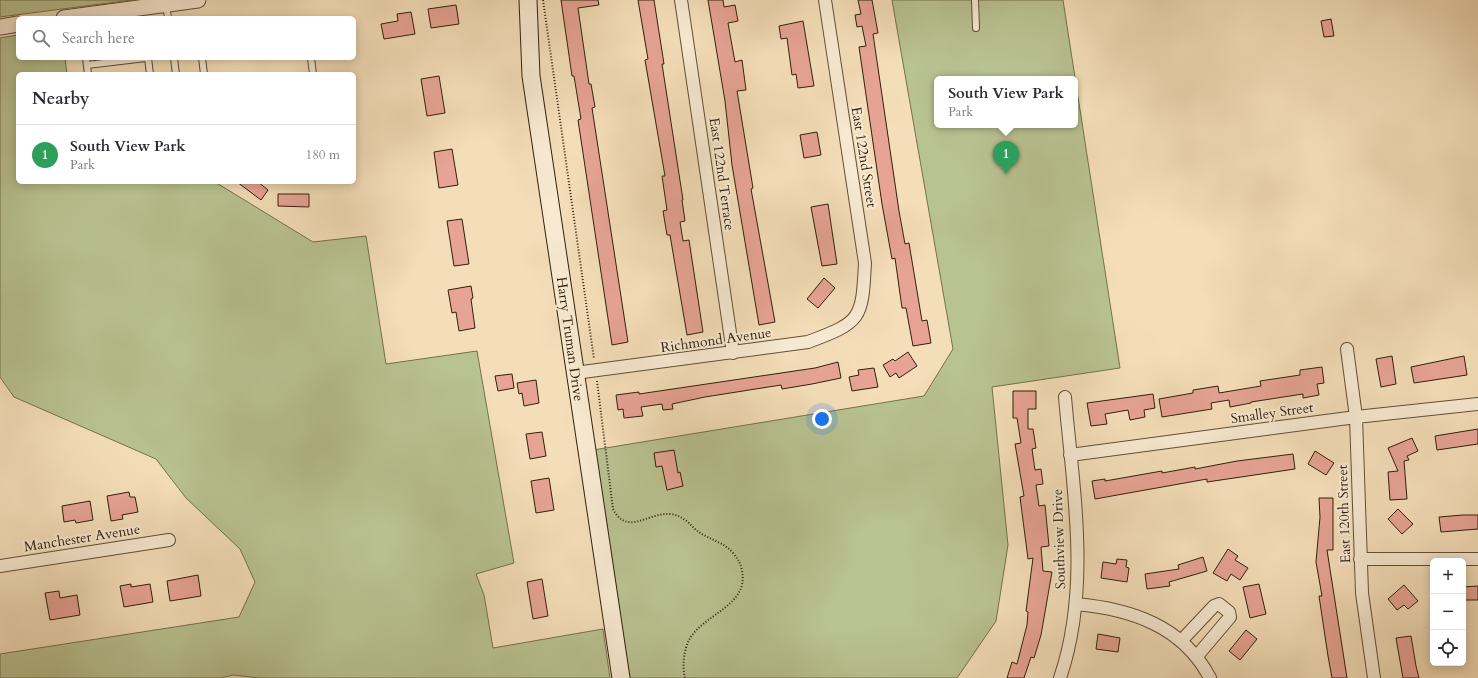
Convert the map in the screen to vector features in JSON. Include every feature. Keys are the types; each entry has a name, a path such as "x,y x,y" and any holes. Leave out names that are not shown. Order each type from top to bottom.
{"main road":[{"name":"Harry Truman Drive","path":"528,0 531,76 621,678"}],"street":[{"path":"95,16 167,11 198,0"},
{"name":"East 122nd Terrace","path":"681,0 733,353"},
{"name":"East 122nd Street","path":"825,0 865,263 863,300 861,308 855,318"},
{"path":"0,27 16,24"},
{"name":"Richmond Avenue","path":"575,373 808,342 838,331 855,318"},
{"name":"East 120th Street","path":"1347,349 1356,416 1362,593 1374,678"},
{"name":"Southview Drive","path":"1060,678 1066,660 1076,604 1078,555 1065,397"},
{"name":"Smalley Street","path":"1070,455 1356,416 1478,404"},
{"name":"Manchester Avenue","path":"0,566 169,540"},
{"path":"1360,559 1478,559"},
{"path":"1076,604 1106,607 1129,613 1157,625 1181,641 1197,656 1210,678"},
{"path":"1181,641 1214,606 1219,604 1226,608 1230,617 1197,656"}],"lane":[{"path":"975,0 976,28"},
{"path":"86,60 88,72"},
{"path":"87,65 130,60"},
{"path":"147,60 150,72"},
{"path":"174,60 176,72"},
{"path":"202,60 204,72"},
{"path":"311,60 313,72"}],"green space":[{"path":"0,0 132,0 0,17"},
{"path":"892,0 1063,0 1075,76 934,76 934,128 1078,128 1078,97 1120,368 992,387 1008,545 996,621 957,678 621,678 587,451 924,396 953,349"},
{"path":"16,35 16,60 65,60 67,72 16,72 16,184 218,184 313,242 366,236 386,364 477,351 514,563 476,574 484,595 493,648 603,629 610,678 259,678 233,675 221,678 0,678 0,654 239,617 255,582 240,549 186,498 156,459 14,397 0,377 0,38"}],"building":[{"path":"561,0 598,0 599,5 578,8 589,84 591,84 595,107 592,108 628,342 612,345 578,120 581,119 574,76 572,76"},
{"path":"638,0 654,0 664,64 662,64 683,200 685,221 680,222 683,241 689,240 703,332 687,335 670,235 667,235 663,211 667,210 662,176 665,176 645,60 648,59"},
{"path":"708,0 723,0 724,7 735,5 738,21 728,23 735,62 742,60 746,90 737,91 753,188 751,189 775,322 759,325 732,165 725,101"},
{"path":"858,0 872,0 878,33 873,34 899,211 905,244 909,243 922,321 927,320 931,343 913,346 906,308 902,308 895,258 892,259 882,204 859,47 866,46 862,26 857,27 855,15 861,14"},
{"path":"456,5 459,24 431,28 428,9"},
{"path":"411,12 415,34 384,39 381,24 398,21 397,14"},
{"path":"1331,19 1334,36 1324,37 1321,21"},
{"path":"803,21 814,86 798,88 796,74 792,75 787,38 781,39 779,26"},
{"path":"439,76 445,113 427,116 421,79"},
{"path":"817,132 821,155 804,158 800,135"},
{"path":"452,149 458,185 439,188 434,152"},
{"path":"240,184 260,184 268,190 261,200"},
{"path":"278,194 309,194 309,207 278,206"},
{"path":"828,204 837,264 822,266 811,207"},
{"path":"462,219 469,264 454,266 447,221"},
{"path":"824,278 835,288 818,308 807,299"},
{"path":"471,286 473,298 471,299 475,328 459,331 456,312 452,313 448,290"},
{"path":"908,352 917,366 899,378 896,373 890,377 883,365 893,359 895,361"},
{"path":"1392,356 1396,384 1381,387 1376,359"},
{"path":"1464,356 1467,375 1414,383 1411,367"},
{"path":"838,362 841,378 782,389 781,385 705,397 672,404 673,409 663,410 662,404 641,407 643,416 624,418 623,409 618,410 616,395 639,392 639,394 815,368"},
{"path":"1322,367 1324,383 1317,384 1319,395 1303,398 1303,394 1251,402 1230,407 1229,400 1211,403 1212,409 1162,417 1159,399 1193,393 1193,390 1218,386 1219,393 1261,386 1260,381 1300,375 1300,370"},
{"path":"874,368 878,387 852,391 849,377 859,375 858,370"},
{"path":"512,374 514,388 498,391 495,376"},
{"path":"536,380 539,403 524,406 522,393 519,394 517,383"},
{"path":"1013,391 1036,391 1036,409 1028,409 1028,429 1033,429 1036,448 1032,449 1035,470 1041,469 1043,484 1036,485 1039,506 1045,505 1049,546 1041,547 1043,571 1052,572 1041,635 1034,658 1031,657 1024,678 1007,678 1012,662 1017,664 1027,625 1028,612 1026,611 1033,558 1028,559 1020,497 1024,496 1015,444 1021,443 1017,418 1013,418"},
{"path":"1153,394 1155,408 1144,410 1145,417 1130,420 1128,410 1105,414 1107,424 1091,426 1087,403"},
{"path":"1478,429 1478,444 1437,450 1435,436"},
{"path":"542,432 546,456 530,459 526,434"},
{"path":"1412,438 1418,451 1407,456 1409,460 1404,461 1407,499 1390,500 1388,472 1398,471 1388,448"},
{"path":"674,450 678,473 680,472 683,486 667,490 662,466 656,467 654,453"},
{"path":"1315,451 1334,463 1326,475 1308,464"},
{"path":"1293,454 1295,469 1207,482 1207,479 1095,499 1092,481 1105,479 1105,481 1195,467 1195,469 1237,461"},
{"path":"549,478 554,510 536,513 531,481"},
{"path":"129,492 130,497 135,497 138,512 122,515 123,519 111,521 107,496"},
{"path":"1319,498 1333,498 1333,550 1327,550 1347,678 1332,678 1328,656 1319,596 1322,596 1316,562 1320,517"},
{"path":"90,501 93,520 76,523 75,520 64,522 62,506"},
{"path":"1398,509 1413,524 1402,534 1388,519"},
{"path":"1478,515 1478,529 1441,532 1439,517"},
{"path":"1228,549 1238,556 1235,560 1248,568 1240,580 1231,574 1227,581 1213,573"},
{"path":"1203,557 1207,571 1169,582 1170,586 1147,589 1145,574 1179,569 1178,565"},
{"path":"1117,559 1127,560 1126,567 1129,568 1127,582 1101,578 1103,562 1116,564"},
{"path":"198,575 201,596 170,601 167,581"},
{"path":"542,579 548,616 533,619 527,582"},
{"path":"131,584 131,587 150,584 153,602 124,607 120,586"},
{"path":"1259,584 1266,614 1250,618 1243,587"},
{"path":"1404,585 1418,601 1408,609 1404,605 1397,610 1388,599"},
{"path":"1478,586 1478,600 1466,600 1466,587"},
{"path":"59,591 60,598 77,595 80,615 50,620 45,593"},
{"path":"1246,630 1257,639 1240,660 1229,651"},
{"path":"1098,634 1120,638 1118,652 1096,649"},
{"path":"1411,636 1419,678 1403,678 1396,638"}],"place":[{"name":"South View Park","path":"1006,174"}]}
